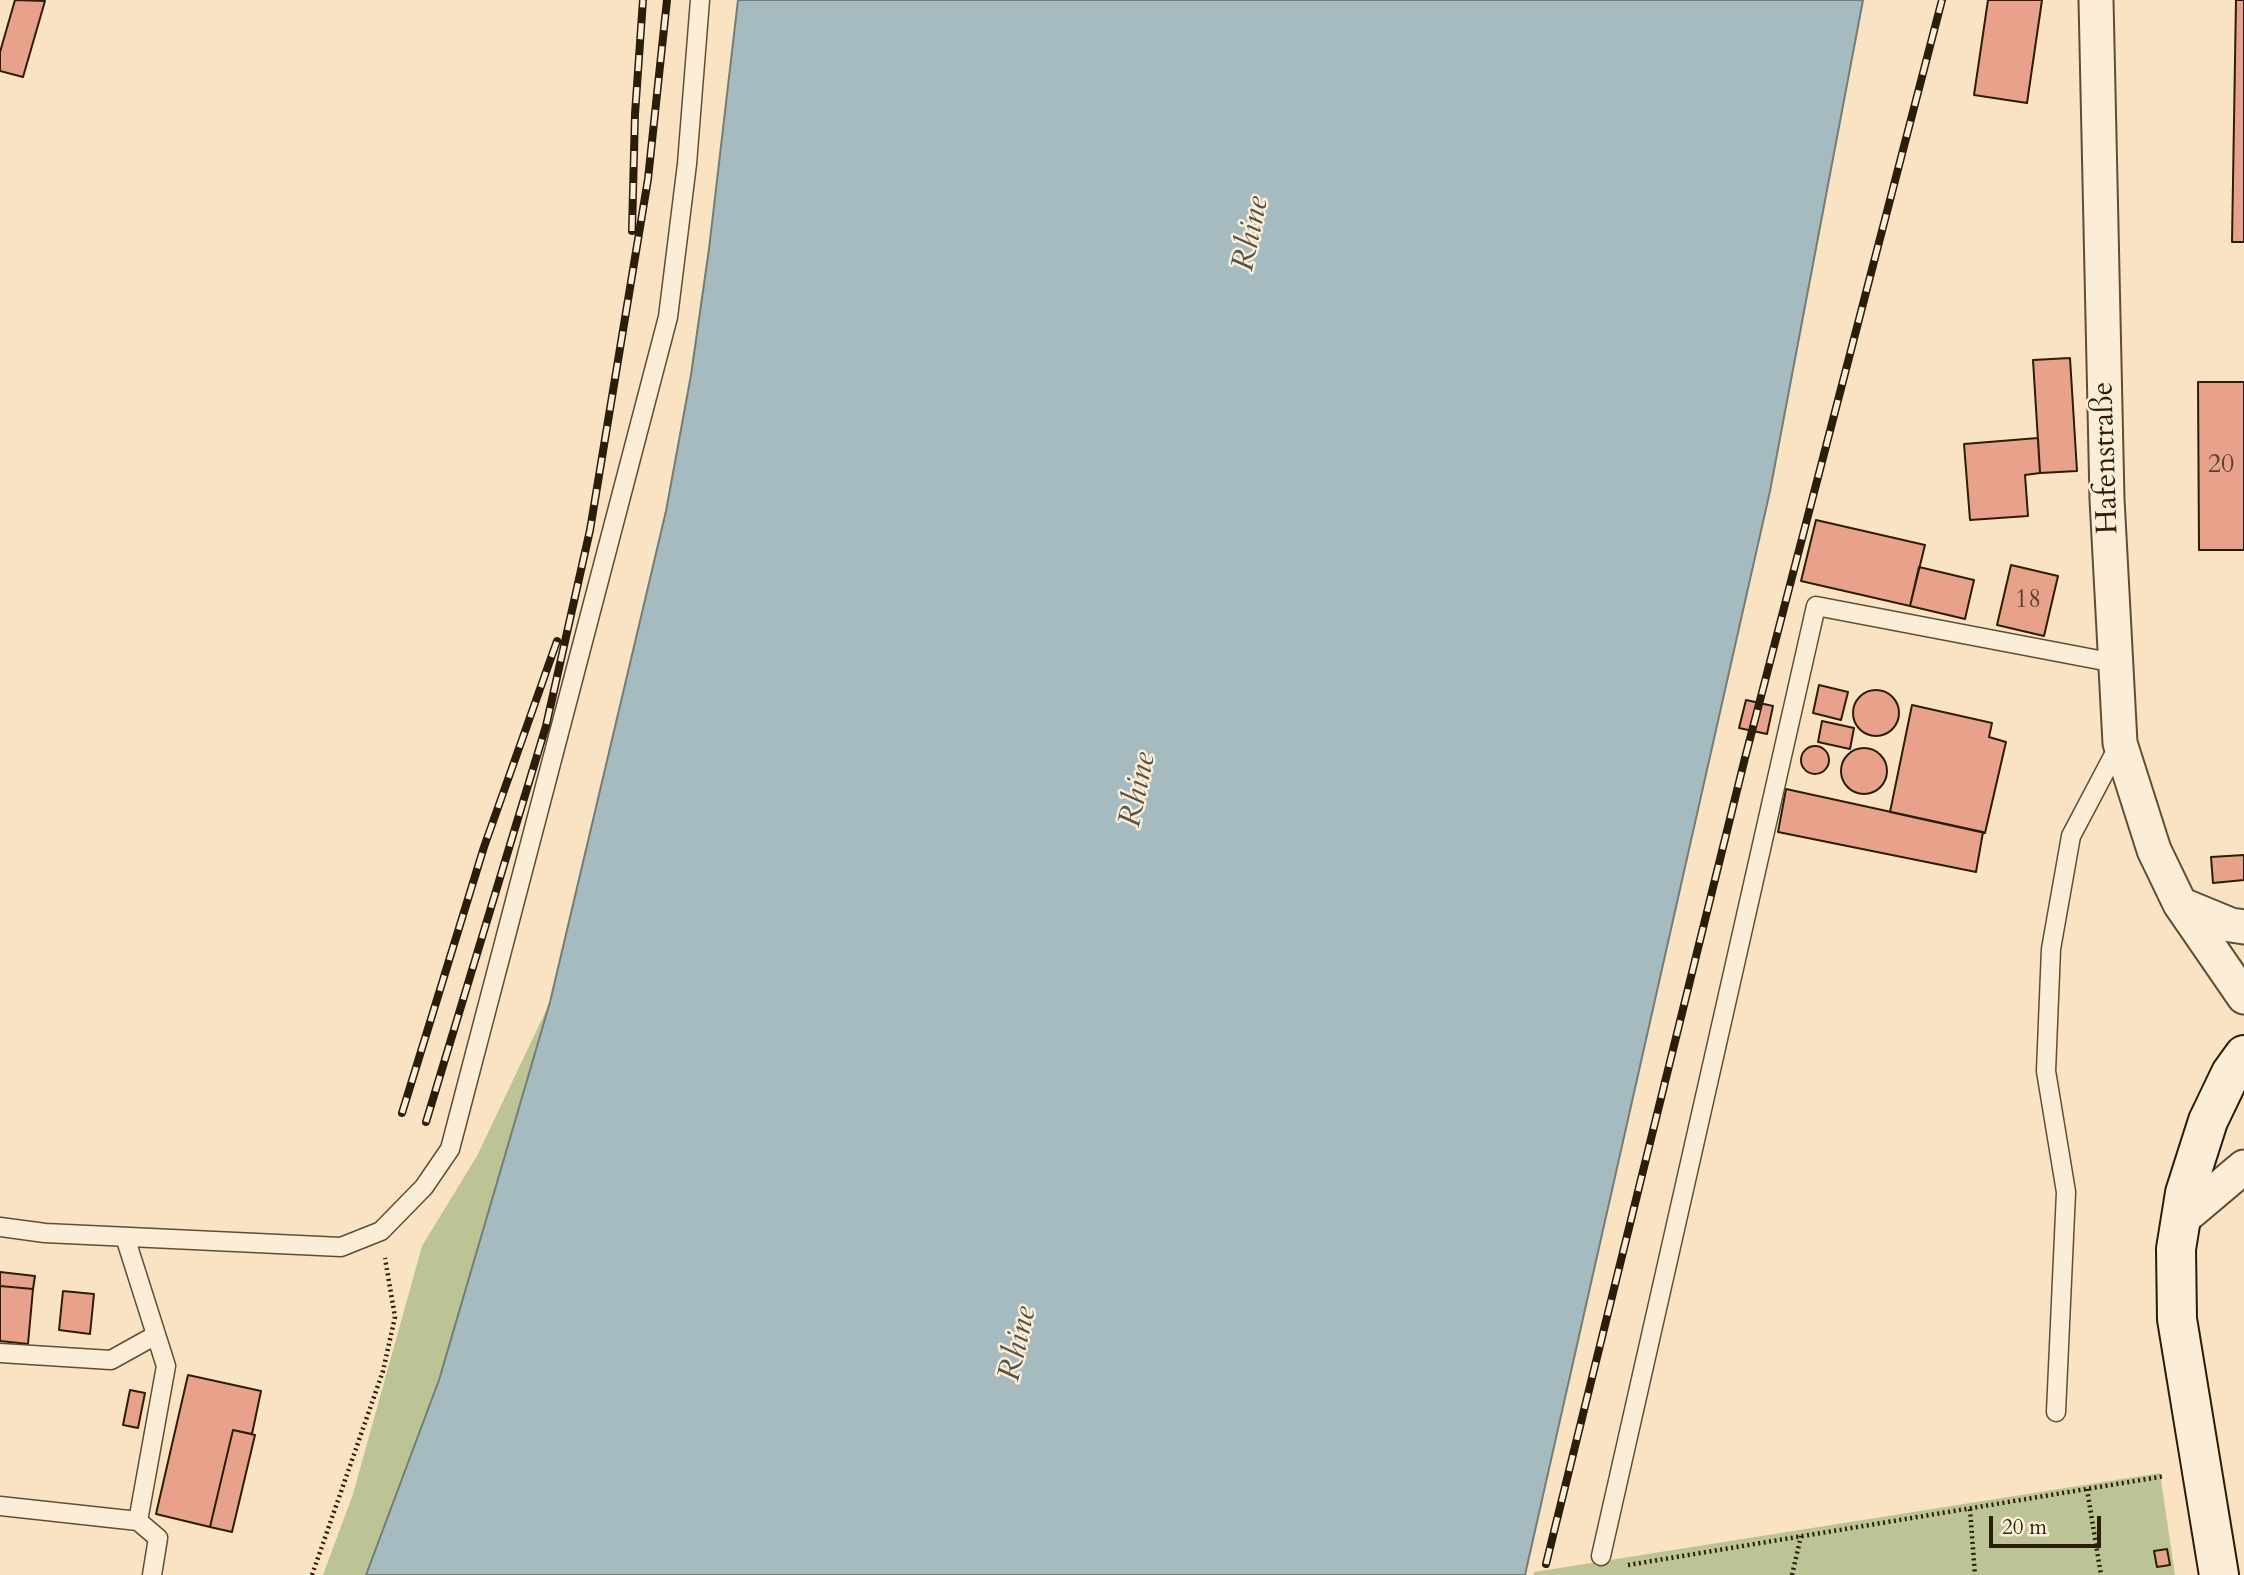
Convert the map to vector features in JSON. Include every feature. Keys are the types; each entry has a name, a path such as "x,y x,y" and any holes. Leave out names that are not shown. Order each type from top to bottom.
{"main road":[{"path":"2219,1575 2177,1320 2176,1248 2185,1193 2208,1121 2231,1073 2244,1055"}],"street":[{"name":"Hafenstraße","path":"2096,0 2107,499 2120,743 2154,850 2180,904 2244,997"},
{"path":"2180,904 2231,925 2244,927"},
{"path":"2181,1220 2244,1167"}],"lane":[{"path":"0,1227 45,1233 341,1247 381,1231 424,1187 450,1149 668,317 687,164 700,0"},
{"path":"1601,1556 1816,606 2115,663"},
{"path":"2056,1412 2066,1192 2046,1072 2051,949 2071,835 2120,743"},
{"path":"125,1237 166,1366 138,1521"},
{"path":"0,1353 111,1360 156,1335"},
{"path":"0,1506 138,1521 158,1538 152,1575"}],"path":[{"path":"312,1575 383,1371 395,1317 381,1231"},
{"path":"1627,1565 2201,1470"},
{"path":"2088,1489 2102,1575"},
{"path":"1970,1509 1975,1575"},
{"path":"1792,1575 1801,1536"}],"green space":[{"path":"550,1002 439,1380 366,1575 323,1575 353,1494 422,1246 477,1156"},
{"path":"2160,1473 2175,1575 1534,1575 1534,1572"}],"water":[{"name":"Rhine","path":"738,0 1863,0 1770,491 1525,1575 366,1575 439,1380 550,1002 666,511 691,375 709,249"}],"building":[{"path":"15,0 45,1 23,77 0,71 0,52"},
{"path":"1988,0 2042,0 2027,103 1974,95"},
{"path":"2236,0 2244,0 2244,242 2232,242"},
{"path":"2070,358 2077,471 2040,473 2033,360"},
{"path":"2198,382 2244,382 2244,550 2199,550"},
{"path":"2038,438 2040,473 2025,475 2028,516 1970,520 1964,444"},
{"path":"1816,520 1925,545 1910,606 1801,581"},
{"path":"2011,565 2058,576 2044,636 1997,625"},
{"path":"1919,567 1974,580 1965,619 1910,606"},
{"path":"1819,685 1848,692 1841,720 1813,713"},
{"path":"1876,690 1892,697 1899,713 1892,729 1876,736 1860,729 1853,713 1860,697"},
{"path":"1746,700 1773,706 1767,734 1739,728"},
{"path":"1912,705 1992,723 1989,737 2006,742 1985,833 1890,812"},
{"path":"1822,721 1854,728 1850,749 1818,742"},
{"path":"1815,746 1825,750 1829,760 1825,770 1815,774 1805,770 1801,760 1805,750"},
{"path":"1864,748 1880,755 1887,771 1880,787 1864,794 1848,787 1841,771 1848,755"},
{"path":"1786,789 1983,832 1976,872 1778,832"},
{"path":"2244,855 2244,880 2213,883 2211,857"},
{"path":"0,1272 35,1276 33,1289 0,1286"},
{"path":"0,1286 33,1289 28,1344 0,1341"},
{"path":"63,1291 94,1294 90,1334 59,1330"},
{"path":"188,1375 261,1391 252,1434 233,1430 210,1527 156,1514"},
{"path":"130,1390 145,1393 138,1428 123,1425"},
{"path":"233,1430 255,1435 232,1532 210,1527"},
{"path":"2167,1549 2170,1565 2157,1567 2154,1551"}],"railway":[{"path":"632,231 635,114 643,0"},
{"path":"426,1122 546,726 590,530 648,179 667,0"},
{"path":"1546,1564 1745,758 1942,0"},
{"path":"402,1113 484,847 557,641"}]}
